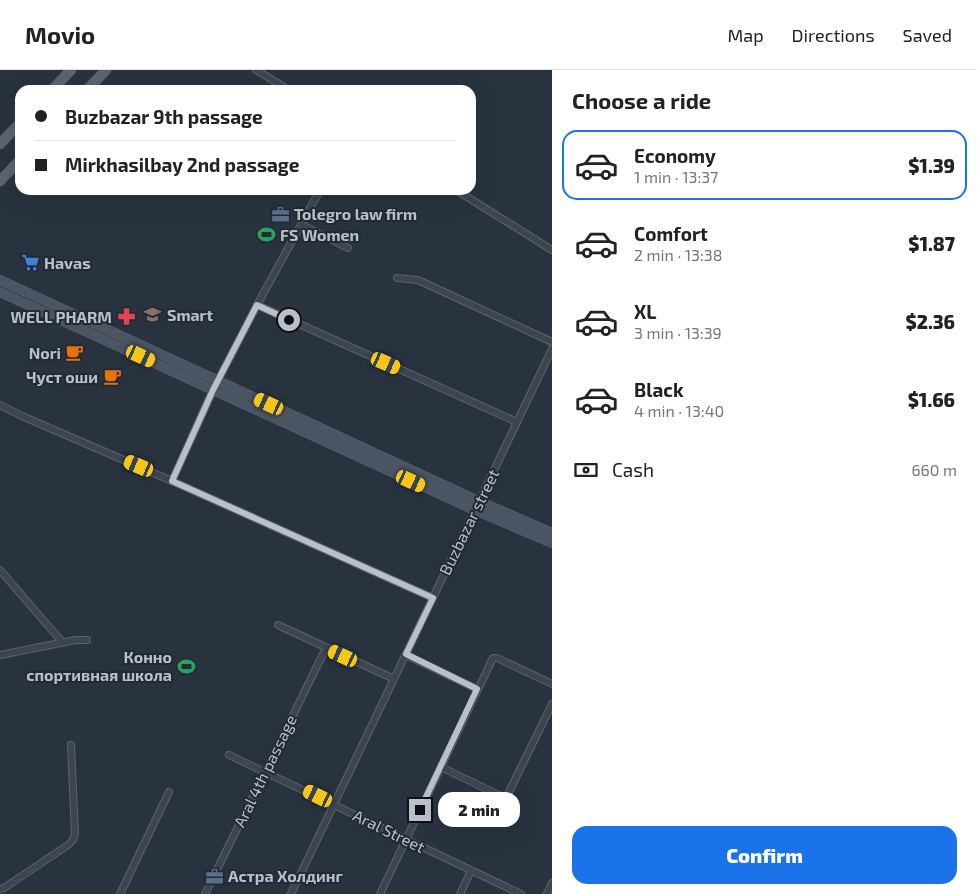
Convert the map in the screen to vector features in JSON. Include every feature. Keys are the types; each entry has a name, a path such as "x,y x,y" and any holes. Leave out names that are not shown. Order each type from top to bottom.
{"main road":[{"path":"57,85 71,70"},
{"path":"92,85 106,70"},
{"path":"0,144 15,128"},
{"path":"0,181 15,165"}],"street":[{"path":"256,70 281,85"},
{"path":"172,481 218,380 317,195"},
{"path":"464,195 552,250"},
{"path":"302,225 348,248"},
{"path":"397,278 418,280 552,342"},
{"path":"0,280 218,380 552,543"},
{"path":"0,292 213,390 477,506 552,533"},
{"path":"257,305 517,422"},
{"name":"Buzbazar street","path":"291,894 552,349"},
{"path":"0,405 433,598"},
{"path":"0,570 63,643"},
{"path":"278,625 394,679"},
{"path":"0,655 87,640"},
{"name":"Aral 4th passage","path":"205,894 326,648"},
{"path":"406,654 477,689"},
{"path":"380,894 490,661 493,658 497,658 552,684"},
{"path":"441,767 503,797 507,796 552,704"},
{"path":"544,720 552,724"},
{"path":"0,888 4,888 73,840 75,834 71,745"},
{"name":"Aral Street","path":"229,755 521,894"},
{"path":"120,894 169,792"},
{"path":"460,894 472,871"},
{"path":"547,894 552,883"}],"place":[{"name":"Tolegro law firm","path":"280,214"},
{"name":"FS Women","path":"266,235"},
{"name":"Havas","path":"30,263"},
{"name":"Smart","path":"153,315"},
{"name":"WELL PHARM","path":"126,317"},
{"name":"Nori","path":"75,353"},
{"name":"Чуст оши","path":"112,377"},
{"name":"Конно спортивная школа","path":"186,666"},
{"name":"Астра Холдинг","path":"214,876"}],"route":[{"path":"289,320 257,305 213,390 172,481 433,598 406,654 477,689 420,810"}]}
